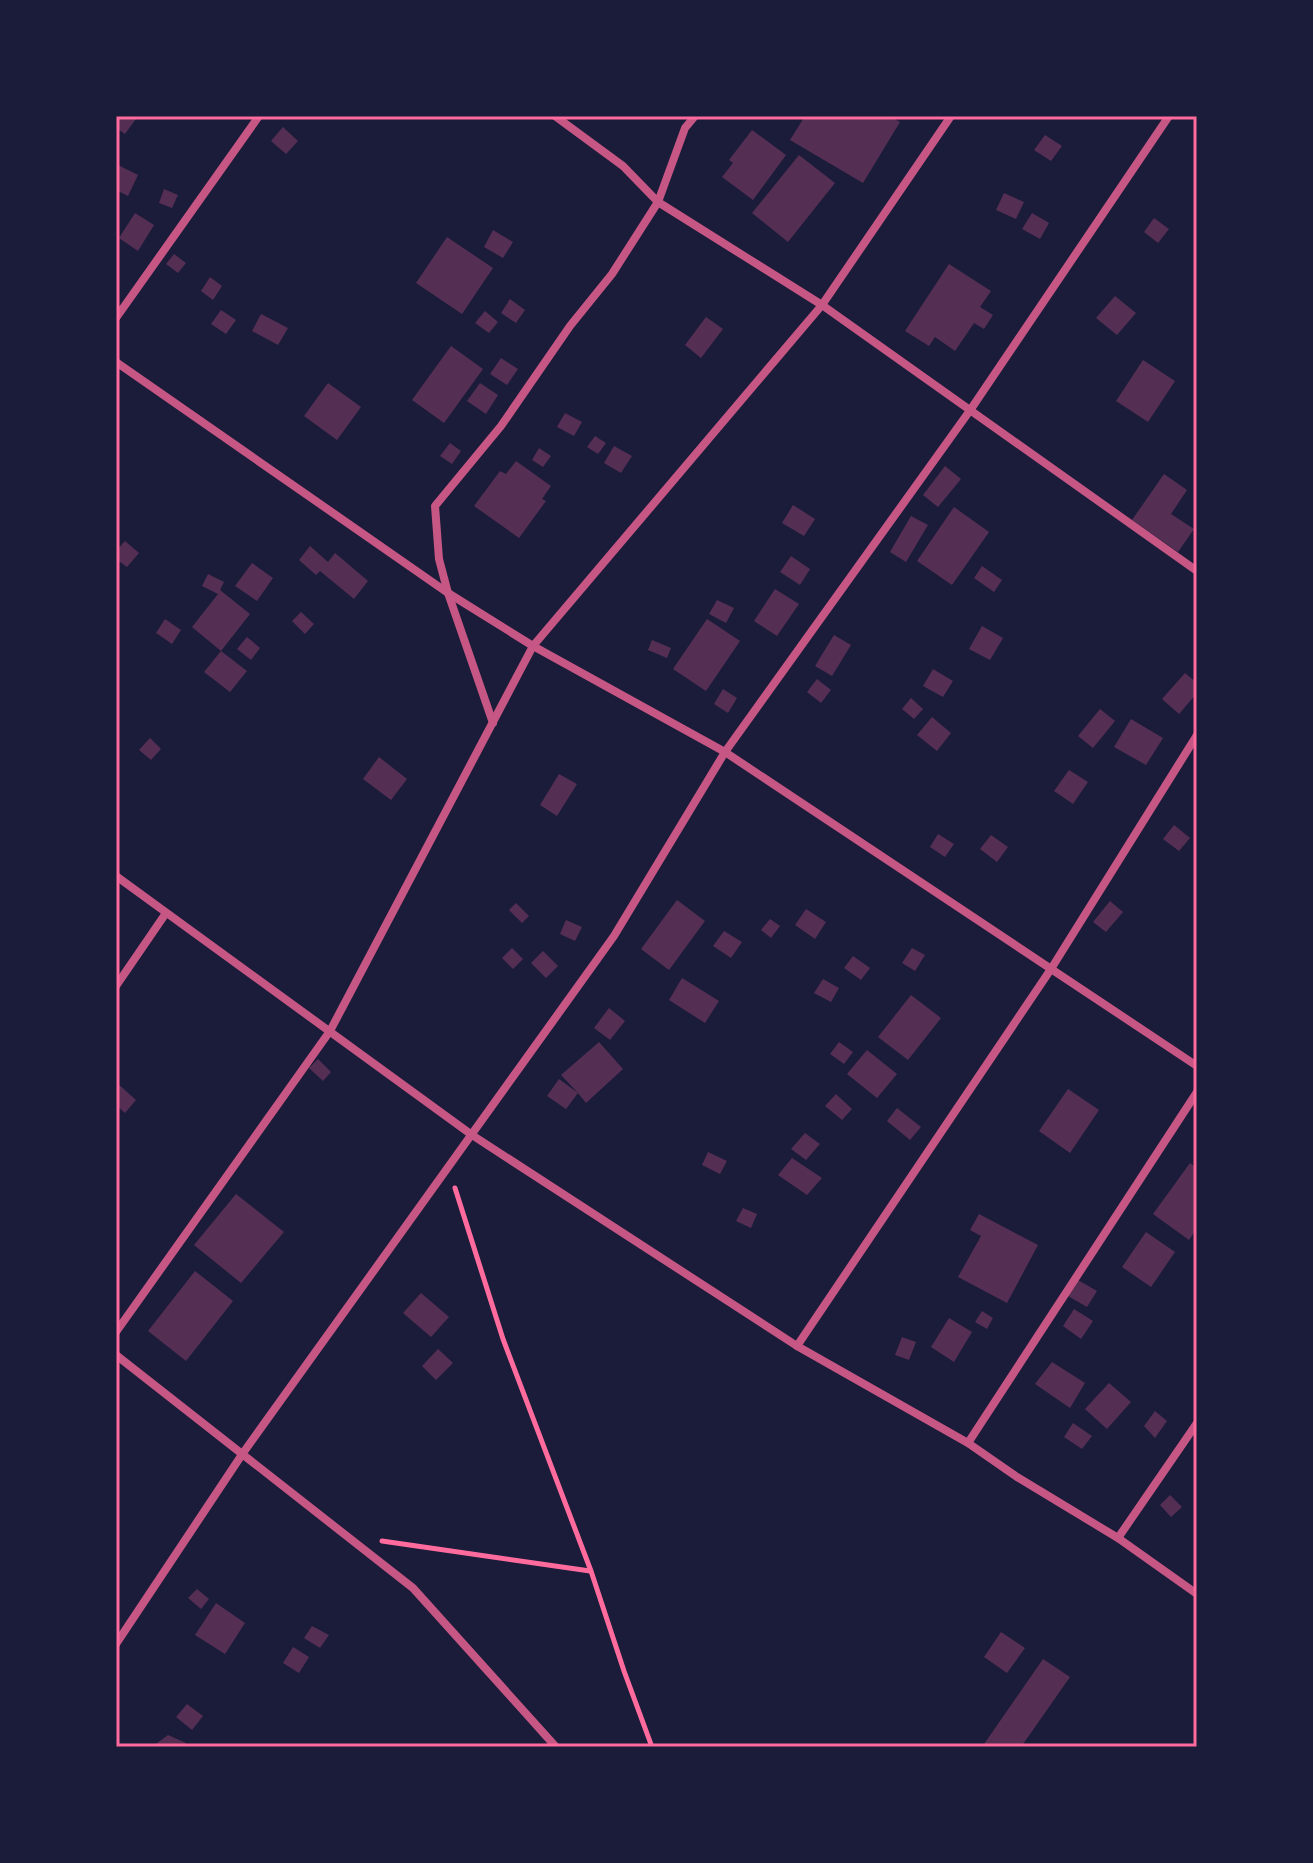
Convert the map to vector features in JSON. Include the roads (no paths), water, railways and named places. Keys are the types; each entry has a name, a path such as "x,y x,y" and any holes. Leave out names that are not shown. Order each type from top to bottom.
{"street":[{"path":"116,318 259,116"},
{"path":"555,116 623,166 658,202 822,305 1197,571"},
{"path":"493,723 448,593 439,559 435,506 501,426 570,326 612,274 658,202 685,128 695,116"},
{"path":"116,1332 330,1031 533,646 822,305 951,116"},
{"path":"116,1644 243,1453 614,936 725,752 971,409 1169,116"},
{"path":"116,362 448,593 533,646 725,752 1197,1066"},
{"path":"797,1346 1051,969 1197,735"},
{"path":"116,876 472,1135 797,1346 968,1443 1017,1477 1118,1538 1197,1594"},
{"path":"116,986 166,913"},
{"path":"968,1443 1197,1092"},
{"path":"116,1355 413,1588 553,1745"},
{"path":"1118,1538 1197,1423"}]}
